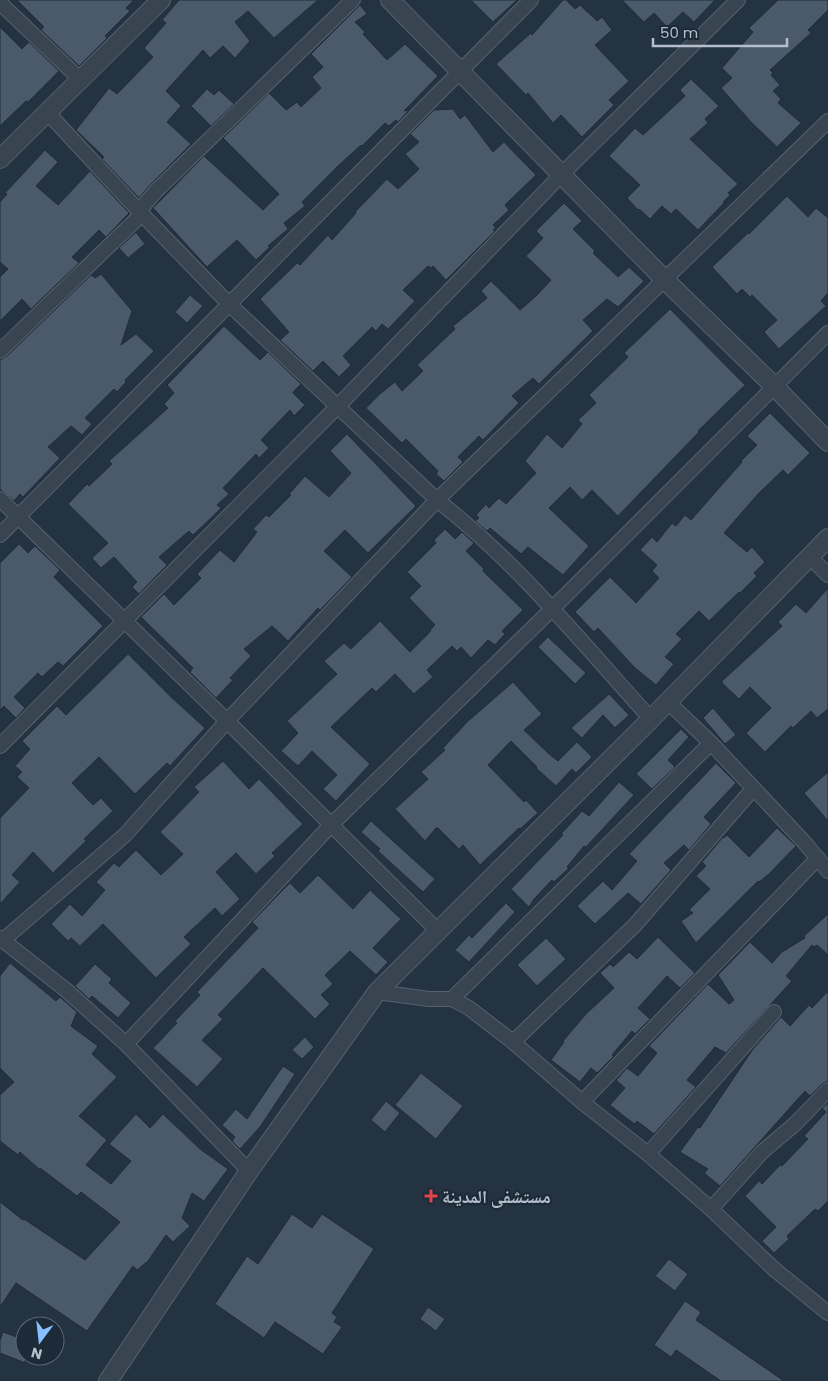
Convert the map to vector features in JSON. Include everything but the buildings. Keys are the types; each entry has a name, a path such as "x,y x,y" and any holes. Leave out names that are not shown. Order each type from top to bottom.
{"street":[{"path":"0,159 161,0"},
{"path":"0,351 140,212 156,191 353,0"},
{"path":"390,0 665,280 774,386 828,442"},
{"path":"0,535 531,0"},
{"path":"0,746 338,406 562,174 738,0"},
{"path":"0,1 81,80"},
{"path":"48,112 140,212 229,304 538,592 651,720"},
{"path":"249,1171 126,1044 66,990 1,940 124,835 227,721 438,500 828,121"},
{"path":"126,1044 332,824 552,609 828,333"},
{"path":"0,499 332,824 438,931"},
{"path":"108,1381 249,1171 377,992 651,720 828,538"},
{"path":"810,556 828,575"},
{"path":"668,702 711,743 828,871"},
{"path":"452,998 711,743"},
{"path":"513,1042 635,925 753,789"},
{"path":"582,1102 818,858"},
{"path":"377,992 429,999 452,998 469,1008 648,1154 711,1209 774,1269 828,1313"},
{"path":"648,1154 774,1012"},
{"path":"711,1209 762,1152 795,1124 828,1090"}],"place":[{"name":"مستشفى المدينة","path":"431,1196"}]}
